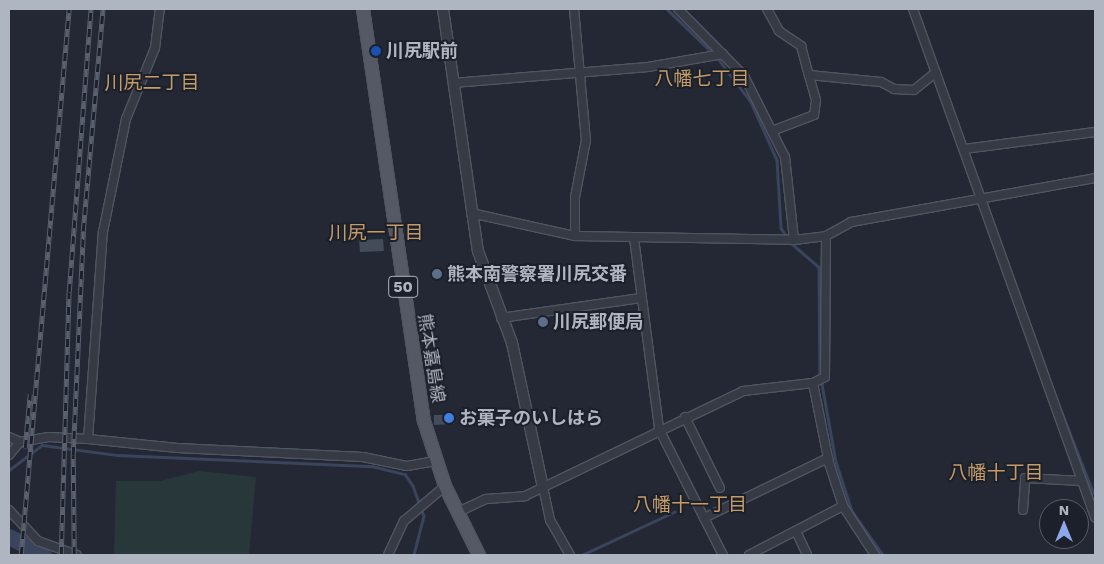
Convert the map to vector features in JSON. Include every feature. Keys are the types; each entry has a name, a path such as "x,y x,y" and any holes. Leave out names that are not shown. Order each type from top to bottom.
{"main road":[{"name":"熊本嘉島線","path":"362,9 417,389 436,461 478,555"}],"street":[{"path":"88,439 103,232 126,119 155,48 160,9"},
{"path":"443,9 478,251 525,392 550,520 570,555"},
{"path":"574,9 586,140 575,197 575,236"},
{"path":"678,9 744,76 772,131 785,157 794,240"},
{"path":"767,9 779,31 801,46 816,100 814,115 772,131"},
{"path":"912,9 983,200 1095,517"},
{"path":"453,83 580,73 723,54"},
{"path":"809,75 880,82 894,89 914,90 936,72"},
{"path":"964,149 1095,132"},
{"path":"471,213 575,236 794,240 826,236 851,222 983,200 1095,178"},
{"path":"458,512 486,499 525,496 660,429 743,391 813,383 825,377 826,236"},
{"path":"634,238 660,429 723,555"},
{"path":"501,318 641,298"},
{"path":"813,383 828,458 843,506 875,555"},
{"path":"685,417 720,488"},
{"path":"9,437 20,442 49,437 178,448 363,457 407,466 436,461"},
{"path":"9,455 20,442"},
{"path":"704,518 828,458"},
{"path":"1023,510 1025,478 1082,481"},
{"path":"388,555 404,522 446,486"},
{"path":"749,555 843,506"},
{"path":"9,510 38,541 77,555"},
{"path":"796,531 807,555"}],"shaded area":[{"path":"199,471 256,477 249,555 114,555 116,481 160,481"}],"building":[{"path":"383,239 384,251 360,252 359,240"},
{"name":"お菓子のいしはら","path":"434,415 454,415 454,424 434,425"}],"waterway":[{"path":"667,9 716,56 751,102 777,160 781,228 787,237"},
{"path":"917,10 930,47"},
{"path":"790,242 819,267 820,373 836,462 852,511 883,555"},
{"path":"1047,374 1093,492 1090,497"},
{"path":"9,470 42,445 117,455 372,466 405,474 413,486 424,516 414,555"},
{"path":"582,555 674,512"},
{"path":"9,537 44,555"}],"railway":[{"path":"21,555 69,9"},
{"path":"61,555 69,292 91,9"},
{"path":"74,555 73,455 83,231 103,9"},
{"path":"25,448 30,394"}],"place":[{"name":"川尻駅前","path":"376,51"},
{"name":"熊本南警察署川尻交番","path":"437,274"},
{"name":"川尻郵便局","path":"543,322"},
{"name":"お菓子のいしはら","path":"449,418"}],"district":[{"name":"八幡七丁目","path":"702,79"},
{"name":"川尻二丁目","path":"152,83"},
{"name":"川尻一丁目","path":"376,233"},
{"name":"八幡十丁目","path":"996,473"},
{"name":"八幡十一丁目","path":"690,505"}]}
